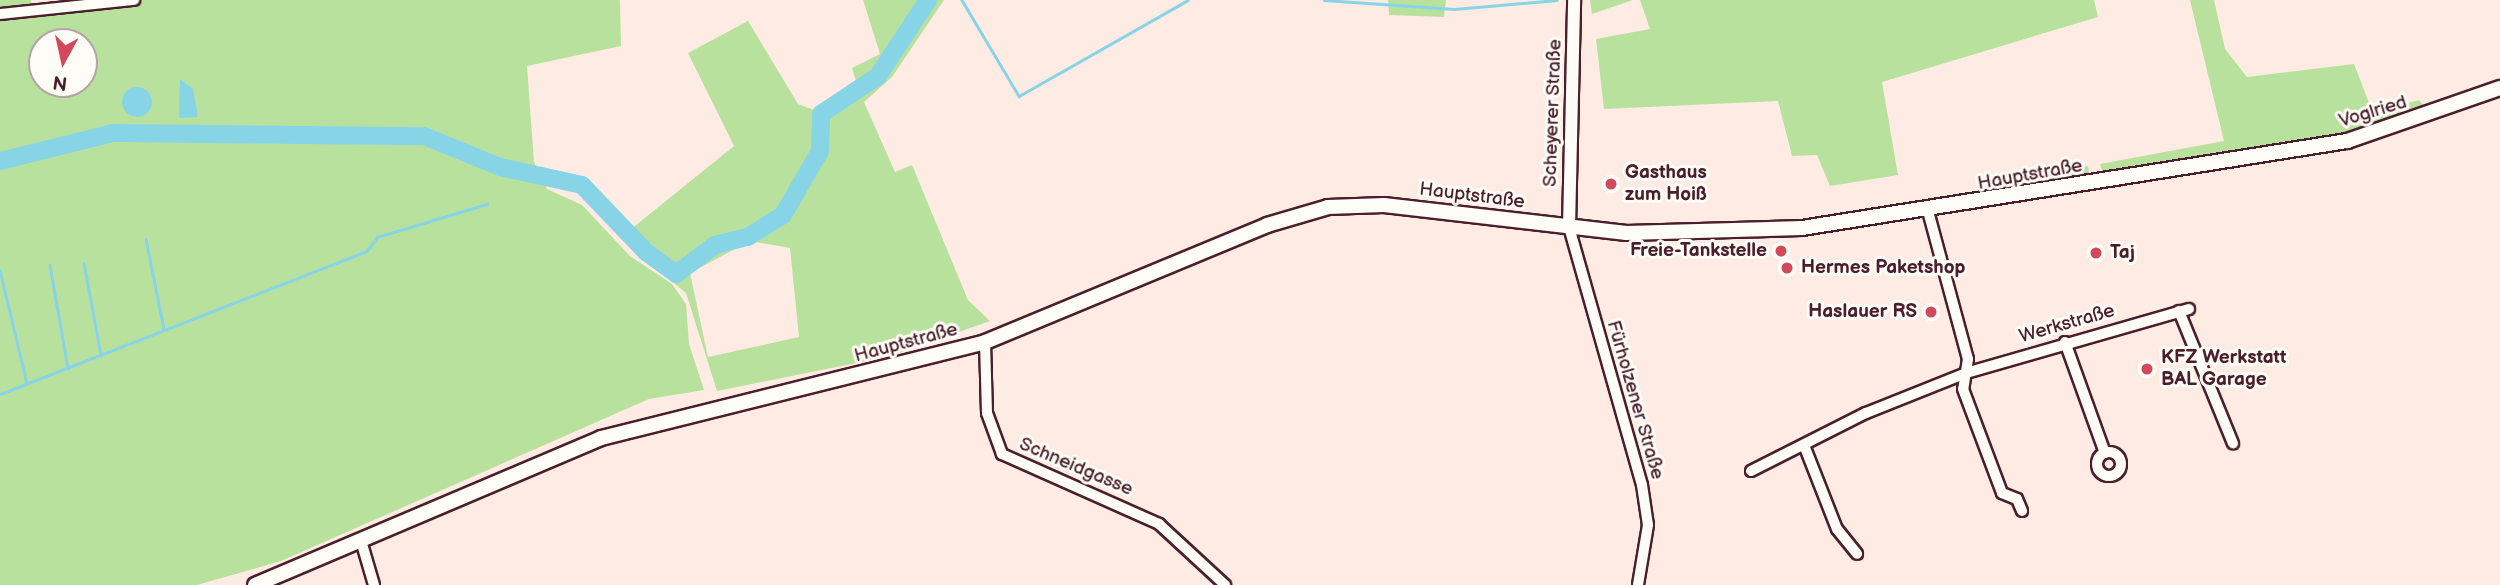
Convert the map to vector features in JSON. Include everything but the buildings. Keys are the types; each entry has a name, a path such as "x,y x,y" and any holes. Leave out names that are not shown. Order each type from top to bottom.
{"main road":[{"name":"Voglried","path":"2253,157 2347,141 2500,88"},
{"name":"Hauptstraße","path":"255,585 362,544 601,438 714,405 880,372 985,341 1267,225 1328,207 1384,205 1569,227 1683,236 1928,211 2253,157"}],"street":[{"path":"0,15 135,0"},
{"name":"Scheyerer Straße","path":"1569,227 1574,0"},
{"path":"1928,211 1968,359 1963,389 2002,493 2017,499 2022,511"},
{"name":"Fürholzener Straße","path":"1569,227 1642,485 1648,525 1638,585"},
{"name":"Werkstraße","path":"1751,471 1966,373 2064,342 2184,310 2233,443"},
{"name":"Schneidgasse","path":"985,341 986,413 1002,454 1159,524 1225,585"},
{"path":"2064,342 2105,453"},
{"path":"1804,446 1838,529 1857,554"},
{"path":"362,544 374,585"}],"green space":[{"path":"0,0 31,0 32,8 135,0 620,0 621,46 527,66 534,162 547,189 582,205 630,256 672,284 686,304 689,344 704,390 649,399 281,561 197,585 0,585"},
{"path":"863,0 944,0 892,77 864,102 895,172 912,165 968,300 990,321 891,356 717,391 686,293 620,238 734,146 688,53 748,21 798,104 822,113 859,91 852,68 880,54","holes":["750,241 790,248 799,337 708,357 690,273"]},
{"path":"1388,0 1446,0 1444,17 1389,15"},
{"path":"1590,0 1633,0 1592,14"},
{"path":"1640,0 2094,0 2098,17 1882,82 1898,175 1830,186 1817,155 1792,156 1778,101 1604,109 1596,39 1650,29"},
{"path":"2190,0 2214,0 2225,49 2247,77 2354,64 2373,113 2419,100 2427,110 2367,130 2104,177 2100,164 2224,141"},
{"path":"2088,166 2090,179 2035,186 2033,174"}],"water":[{"path":"180,79 193,89 198,117 179,118"},
{"path":"137,87 143,88 151,96 151,108 143,116 137,117 131,116 123,108 122,102 123,96 131,88"}],"waterway":[{"path":"0,161 113,133 424,136 500,167 582,185 646,252 676,274 715,245 748,237 783,215 820,151 821,114 878,76 928,0"},
{"path":"962,0 1019,96 1188,0"},
{"path":"1324,0 1454,9 1557,0"},
{"path":"0,394 367,251 377,237 487,204"},
{"path":"146,239 164,329"},
{"path":"84,263 101,355"},
{"path":"50,265 68,368"},
{"path":"0,270 27,383"}],"place":[{"name":"Gasthaus zum Hoiß","path":"1611,184"},
{"name":"Freie-Tankstelle","path":"1781,251"},
{"name":"Taj","path":"2096,253"},
{"name":"Hermes Paketshop","path":"1787,268"},
{"name":"Haslauer RS","path":"1931,312"},
{"name":"KFZ Werkstatt BAL Garage","path":"2147,369"}]}
